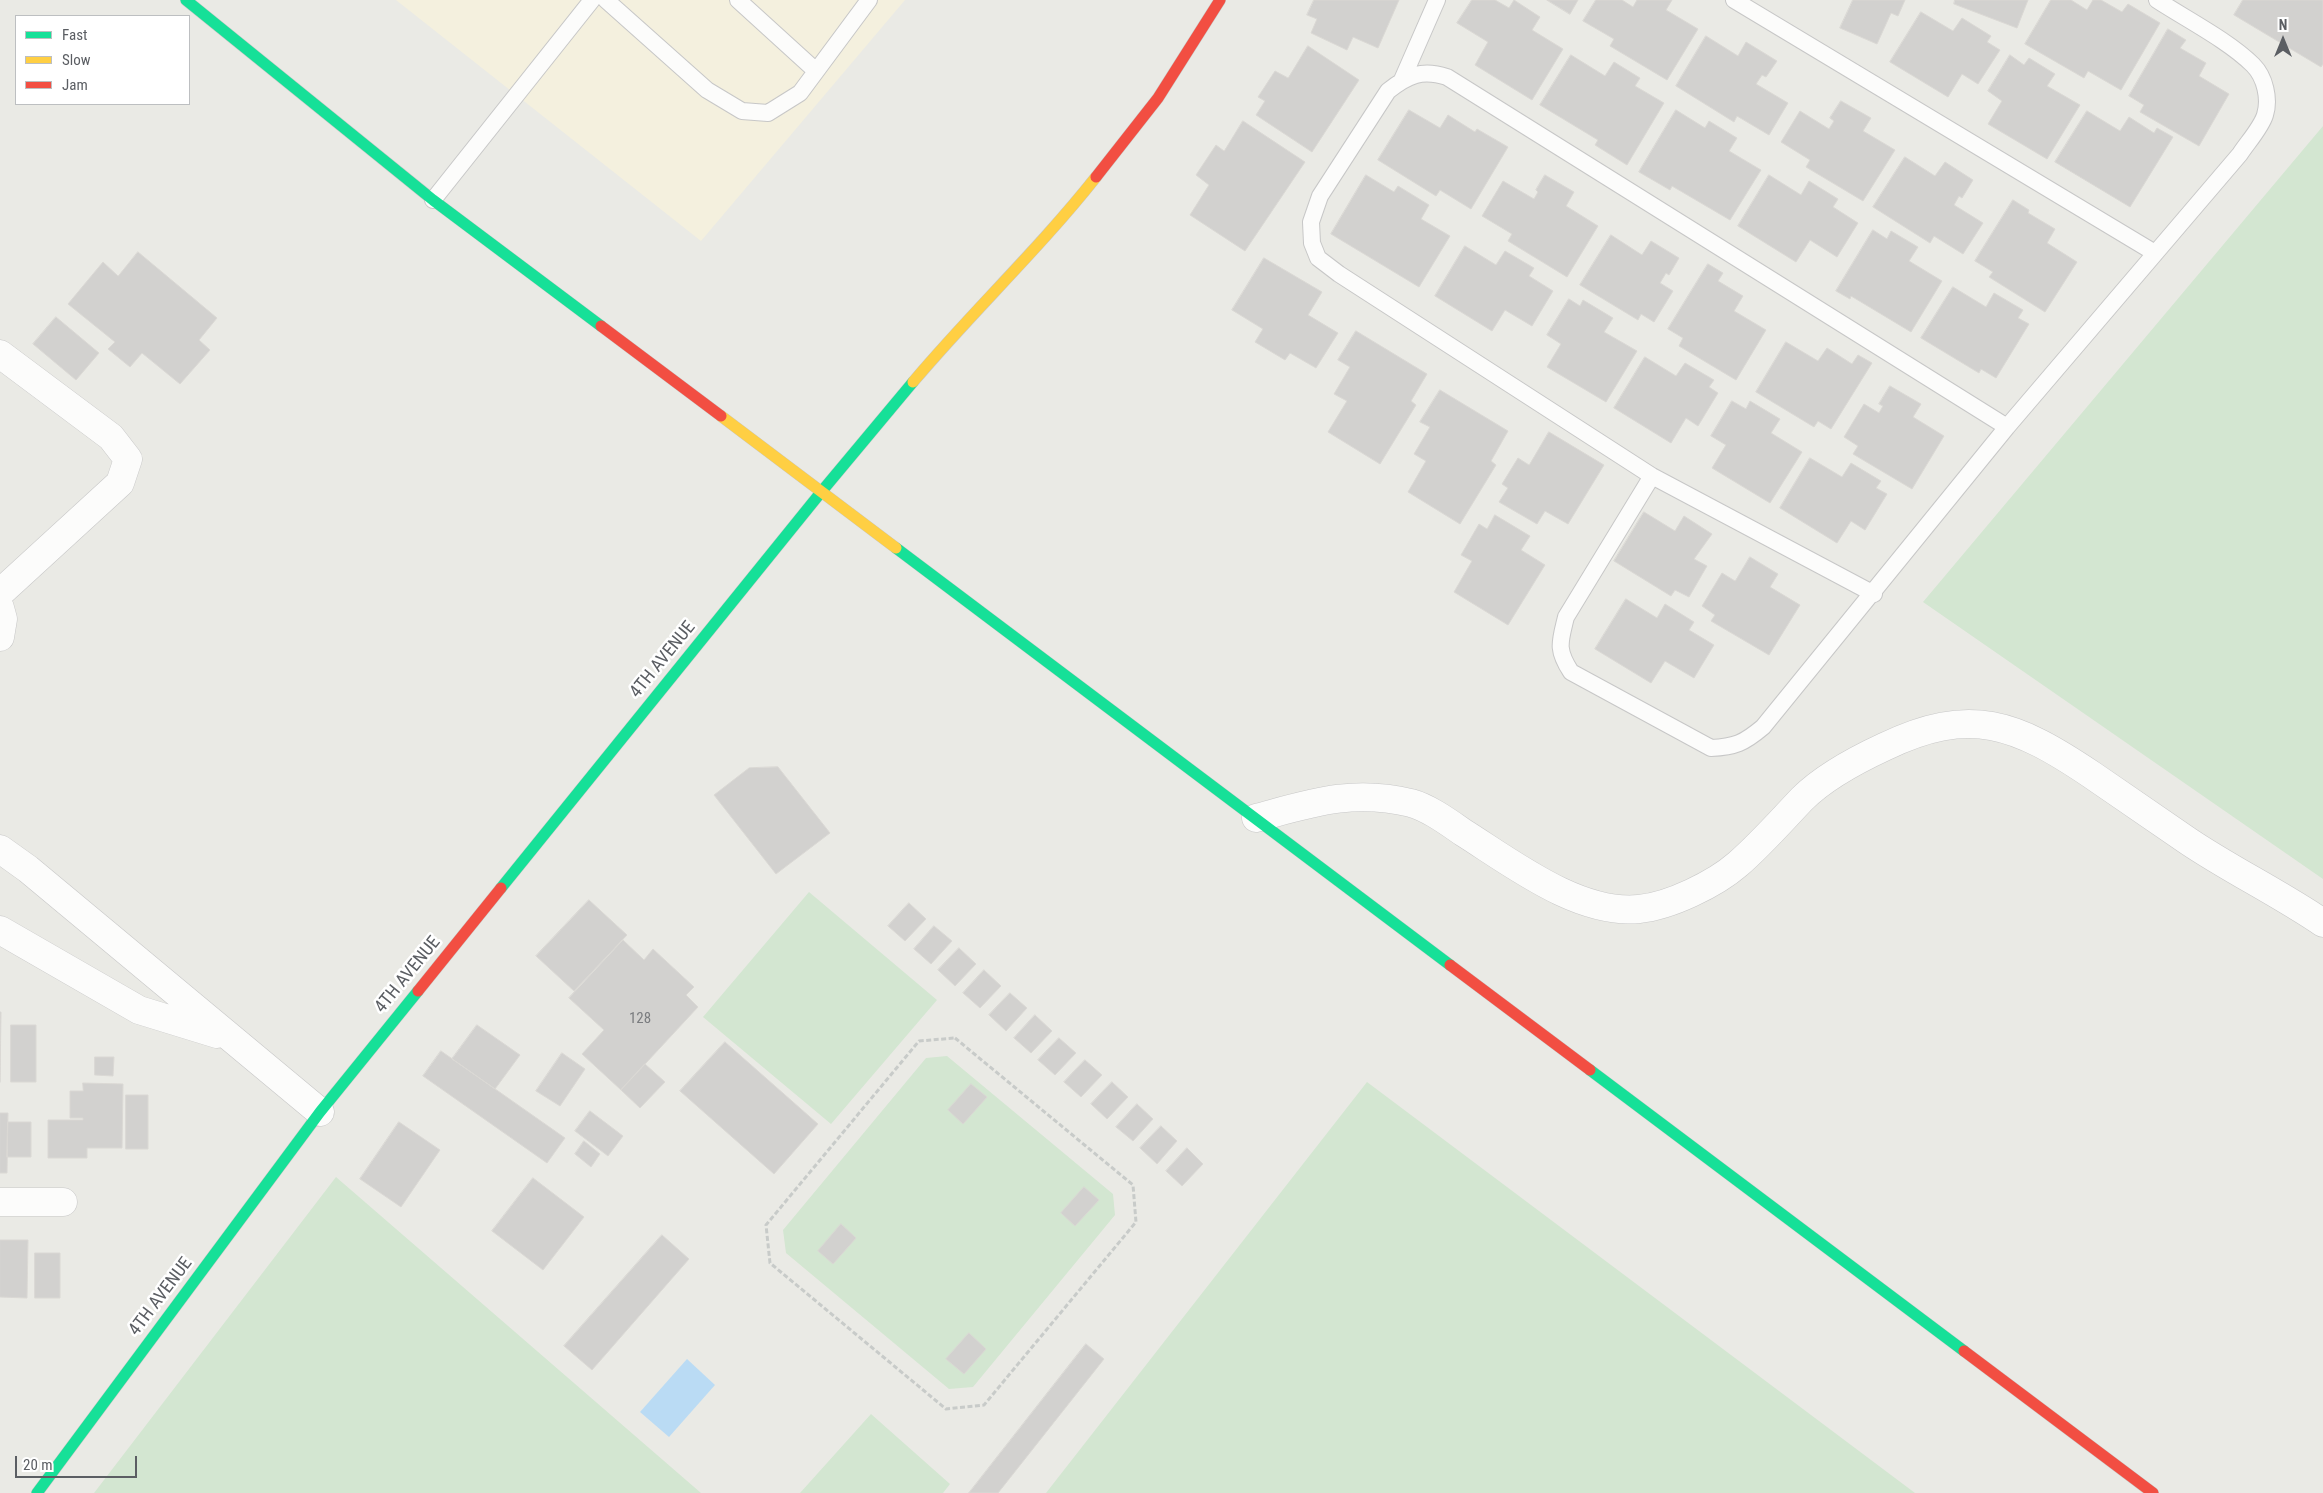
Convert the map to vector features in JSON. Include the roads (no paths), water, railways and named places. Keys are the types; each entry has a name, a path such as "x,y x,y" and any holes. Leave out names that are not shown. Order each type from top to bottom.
{"main road":[{"path":"186,0 433,200 2152,1493"},
{"name":"4TH AVENUE","path":"37,1493 320,1112 822,491 943,347 1067,213 1158,98 1220,0"}],"street":[{"path":"0,354 111,437 128,459 126,471 120,483 0,593"},
{"path":"0,608 3,619 0,637"},
{"path":"1256,818 1320,801 1355,796 1382,798 1415,804 1528,873 1582,900 1610,909 1641,909 1676,900 1737,866 1807,794 1855,761 1909,735 1933,727 1964,723 1993,725 2013,731 2050,747 2189,842 2323,923"},
{"path":"0,849 28,869 320,1112"},
{"path":"0,930 138,1010 228,1037"},
{"path":"0,1202 64,1202"}],"lane":[{"path":"433,200 592,0"},
{"path":"606,0 707,90 742,111 768,113 800,93 869,0"},
{"path":"738,0 816,72"},
{"path":"1402,80 1438,0"},
{"path":"1734,0 2155,253"},
{"path":"1652,476 1566,617 1561,640 1561,657 1570,672 1711,748 1729,747 1746,742 1763,727 1874,594 2007,427 2240,154 2264,116 2267,99 2263,82 2253,65 2226,44 2157,0"},
{"path":"1874,594 1652,476 1318,258 1312,243 1311,222 1320,196 1388,90 1402,80 1432,72 1447,77 2007,427"}],"water":[{"path":"687,1359 715,1385 669,1437 640,1412"}]}
